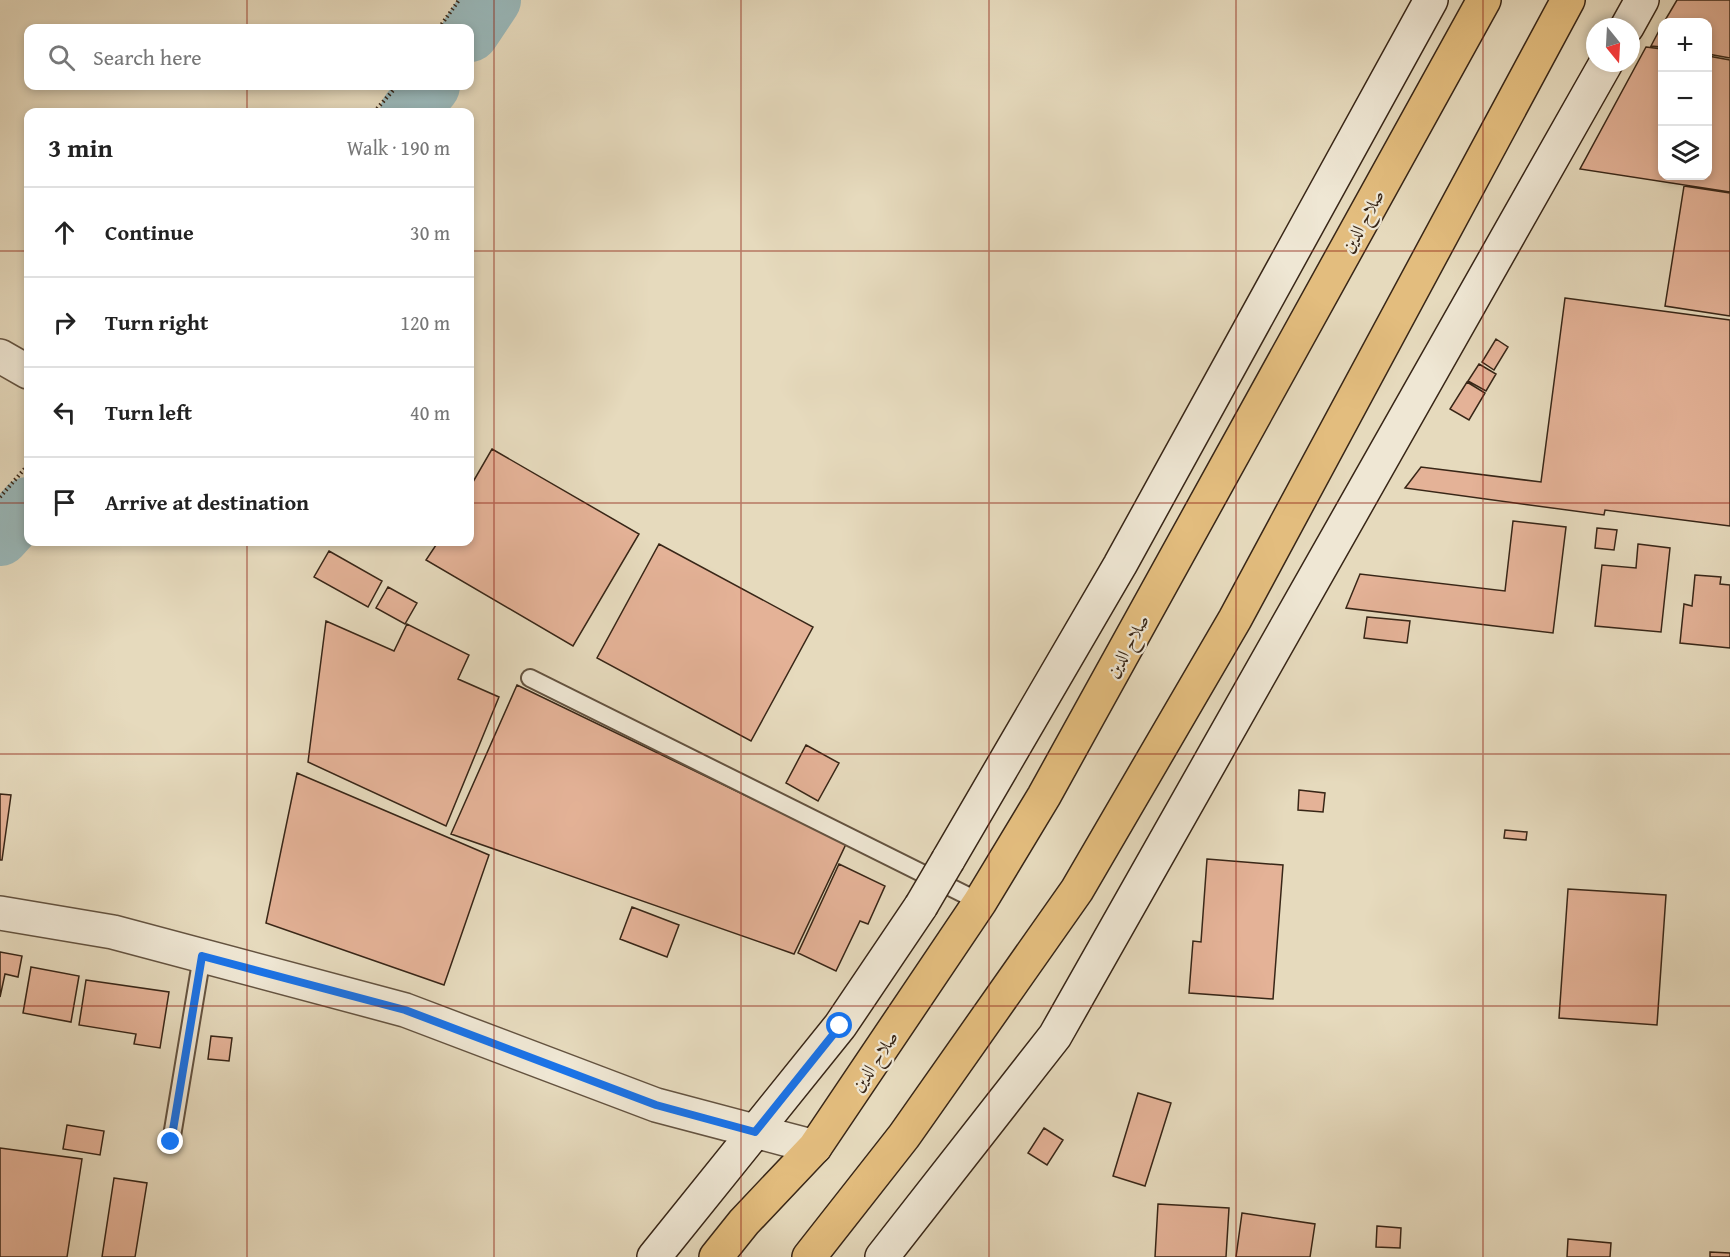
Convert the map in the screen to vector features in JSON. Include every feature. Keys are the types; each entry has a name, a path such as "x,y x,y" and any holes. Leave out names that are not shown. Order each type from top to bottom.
{"highway":[{"name":"صلاح الدين","path":"716,1257 744,1222 814,1147 980,902 1044,796 1484,0"},
{"path":"809,1257 904,1136 1077,890 1235,619 1568,0"}],"main road":[{"path":"654,1257 840,1026 921,906 1120,565 1431,0"},
{"path":"1632,18 1642,0"},
{"path":"890,1256 1055,1036 1601,72"},
{"path":"0,356 24,370"},
{"path":"0,914 113,932 405,1010 656,1105 814,1147"}],"lane":[{"path":"530,678 980,902"},
{"path":"171,1142 202,956"}],"path":[{"path":"442,24 459,0"},
{"path":"378,108 393,90"},
{"path":"0,497 24,470"}],"building":[{"path":"1677,0 1730,0 1730,58 1712,55 1712,18 1666,18"},
{"path":"1658,33 1658,47 1651,46"},
{"path":"1646,47 1658,48 1658,180 1712,180 1712,57 1730,60 1730,192 1580,169 1632,72 1640,72 1640,58"},
{"path":"1684,186 1730,193 1730,316 1665,306"},
{"path":"1565,298 1730,320 1730,526 1605,510 1604,515 1405,488 1421,467 1541,482"},
{"path":"1496,339 1508,347 1494,370 1482,362"},
{"path":"1479,364 1496,374 1486,391 1468,381"},
{"path":"1467,382 1485,393 1469,420 1450,409"},
{"path":"492,449 639,534 573,646 426,560 435,546 474,546 474,480"},
{"path":"1513,521 1566,527 1553,633 1346,608 1360,574 1505,591"},
{"path":"1597,528 1617,530 1614,550 1595,548"},
{"path":"659,544 813,627 751,741 597,658"},
{"path":"1638,544 1670,548 1661,632 1595,626 1602,565 1636,568"},
{"path":"329,551 382,581 368,607 314,577"},
{"path":"1695,575 1721,577 1720,584 1730,585 1730,648 1680,643 1684,604 1692,606"},
{"path":"388,587 417,603 405,624 376,608"},
{"path":"1367,617 1410,621 1407,643 1364,638"},
{"path":"326,621 394,651 407,624 469,655 458,679 499,697 446,826 308,762"},
{"path":"517,685 846,844 794,954 451,834"},
{"path":"806,745 839,763 818,801 786,783"},
{"path":"297,773 489,855 444,985 266,923"},
{"path":"1299,790 1325,793 1323,812 1298,810"},
{"path":"0,794 11,795 2,860 0,860"},
{"path":"1505,830 1527,832 1526,840 1504,838"},
{"path":"1207,859 1283,865 1273,999 1189,993 1193,941 1201,942"},
{"path":"839,864 885,886 868,924 860,921 836,971 798,953"},
{"path":"1568,889 1666,895 1657,1025 1559,1018"},
{"path":"632,907 679,925 667,957 620,939"},
{"path":"0,952 22,956 18,977 5,974 0,997"},
{"path":"31,967 79,976 71,1022 23,1013"},
{"path":"86,980 169,992 160,1048 134,1044 136,1034 79,1025"},
{"path":"211,1036 232,1038 229,1061 208,1059"},
{"path":"1138,1093 1171,1103 1145,1186 1113,1176"},
{"path":"67,1125 104,1131 100,1155 63,1149"},
{"path":"1044,1128 1063,1140 1047,1165 1028,1153"},
{"path":"0,1148 82,1159 67,1257 0,1257"},
{"path":"114,1178 147,1183 135,1257 102,1257"},
{"path":"1158,1204 1229,1208 1226,1257 1155,1257"},
{"path":"1242,1213 1315,1224 1310,1257 1236,1257"},
{"path":"1377,1226 1401,1228 1400,1248 1376,1247"},
{"path":"1568,1239 1611,1243 1610,1257 1567,1257"},
{"path":"1710,1252 1730,1253 1730,1257 1710,1257"}],"waterway":[{"path":"474,27 492,0"},
{"path":"412,108 428,90"},
{"path":"0,537 24,510"}],"route":[{"path":"171,1142 202,956 405,1010 656,1105 755,1132 840,1026"}]}
